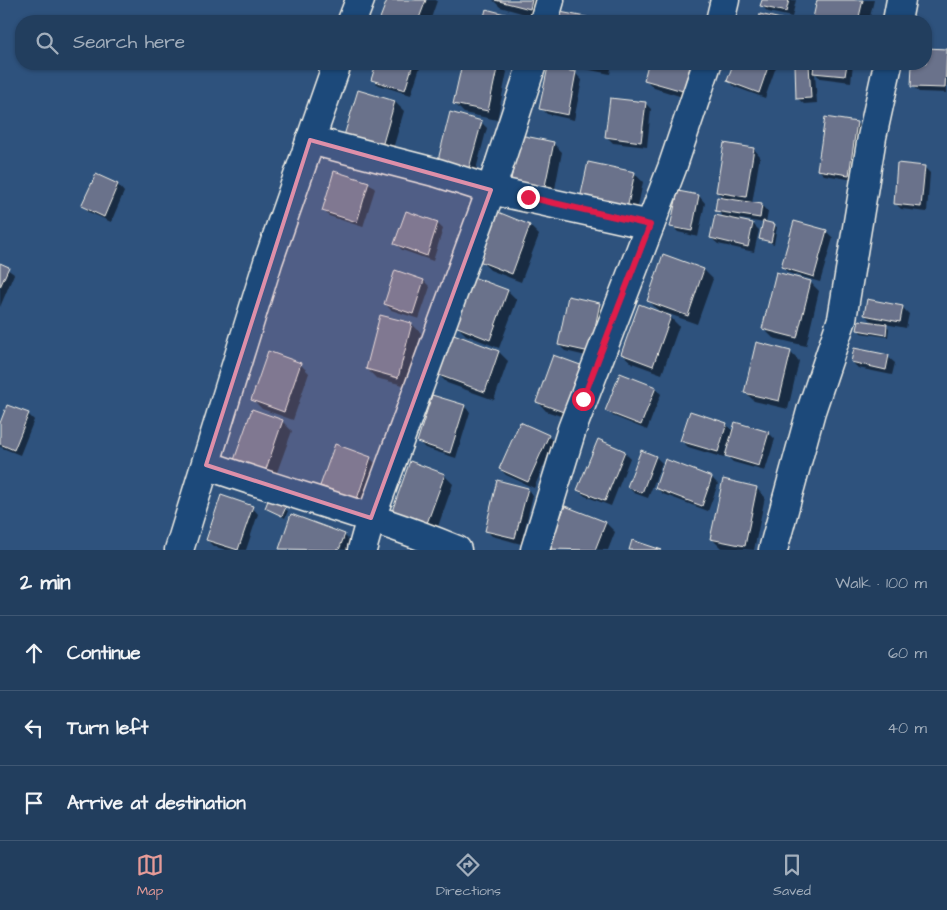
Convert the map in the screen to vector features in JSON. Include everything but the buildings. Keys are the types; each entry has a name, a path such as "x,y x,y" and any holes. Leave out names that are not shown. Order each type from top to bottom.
{"street":[{"path":"354,15 360,0"},
{"path":"546,15 550,0"},
{"path":"722,15 726,0"},
{"path":"898,15 901,0"},
{"path":"179,550 268,262 335,70"},
{"path":"362,550 371,518 491,190 530,70"},
{"path":"535,550 572,428 672,168 705,70"},
{"path":"773,550 811,412 842,319 871,146 887,70"},
{"path":"310,140 438,173 491,190 650,225"},
{"path":"206,465 285,492 371,518 456,550"}],"highlighted area":[{"path":"310,140 491,190 371,518 206,465"}],"route":[{"path":"528,197 650,225 583,399"}]}
